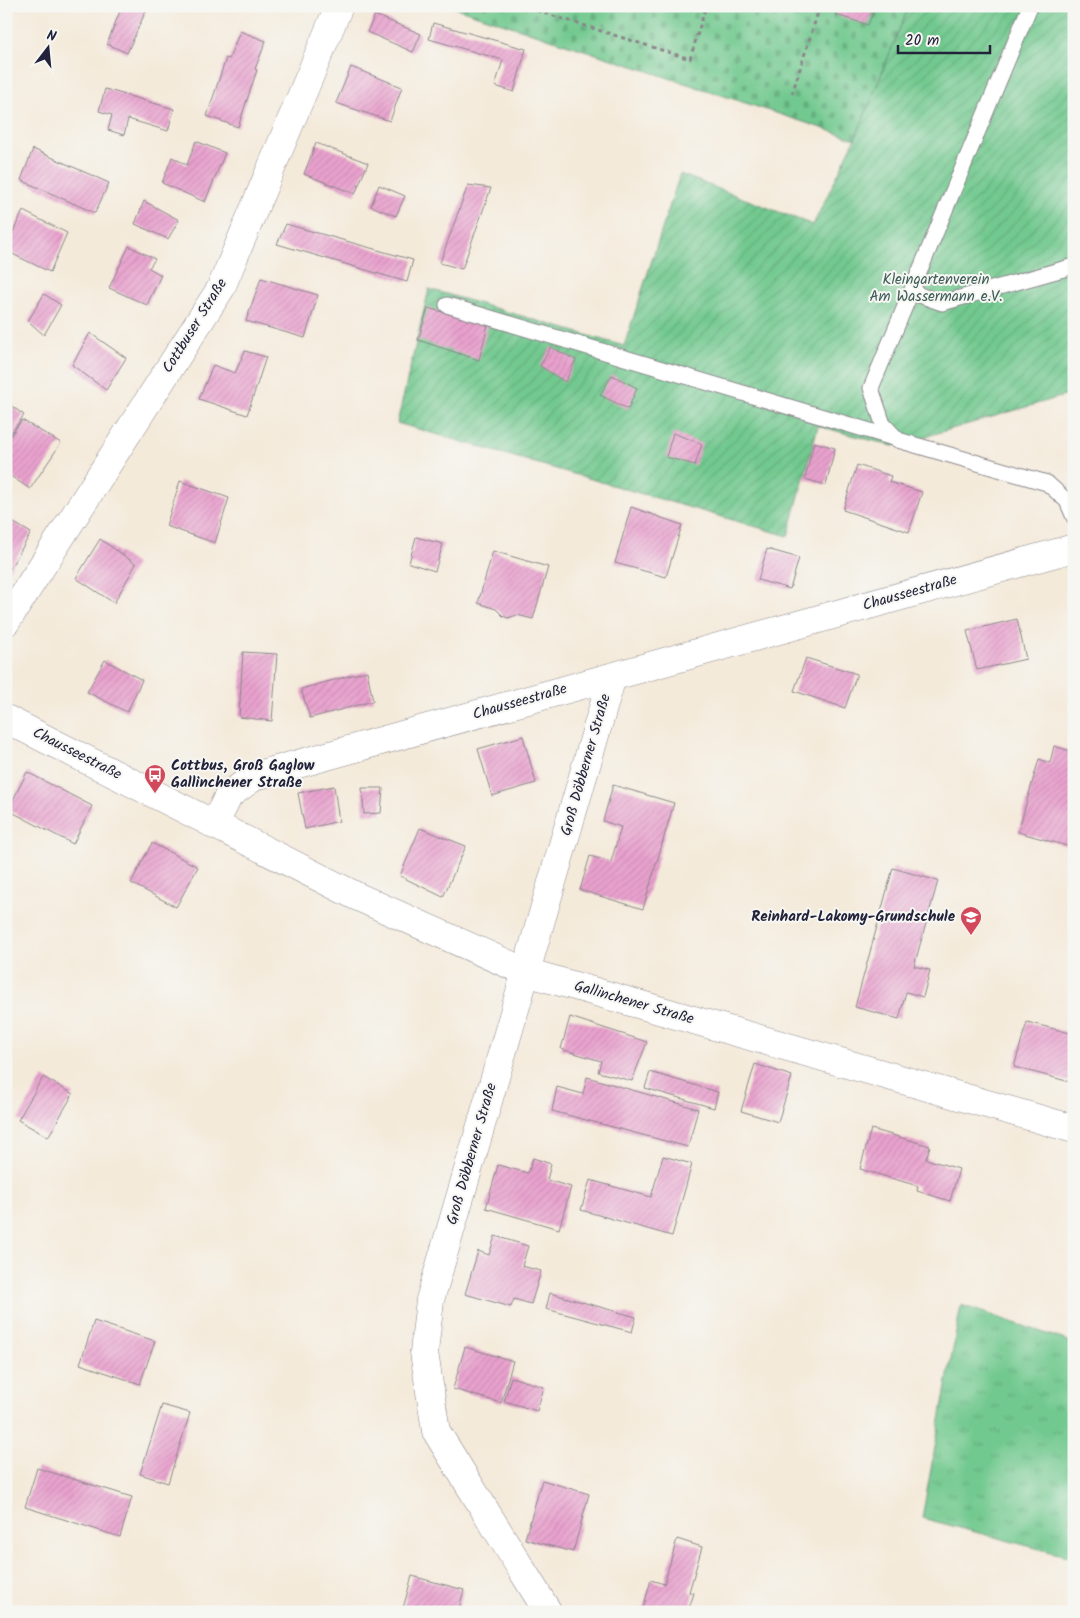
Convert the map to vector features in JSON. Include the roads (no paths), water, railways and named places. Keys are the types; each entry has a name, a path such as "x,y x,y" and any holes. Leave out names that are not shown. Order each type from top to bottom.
{"street":[{"name":"Cottbuser Straße","path":"6,622 221,288 339,6"},
{"name":"Chausseestraße","path":"6,719 214,825 229,795 255,776 1074,548"},
{"name":"Groß Döbberner Straße","path":"548,1612 436,1431 424,1352 430,1300 612,677"},
{"name":"Gallinchener Straße","path":"214,825 356,896 526,972 1074,1129"}],"lane":[{"path":"898,440 883,424 871,388 1030,6"},
{"path":"911,292 942,303 1074,266"},
{"path":"447,305 1047,483 1067,501 1074,517"}],"place":[{"name":"Cottbus, Groß Gaglow Gallinchener Straße","path":"155,794"},
{"name":"Reinhard-Lakomy-Grundschule","path":"971,936"}],"park label":[{"name":"Kleingartenverein Am Wassermann e.V.","path":"936,288"}]}
